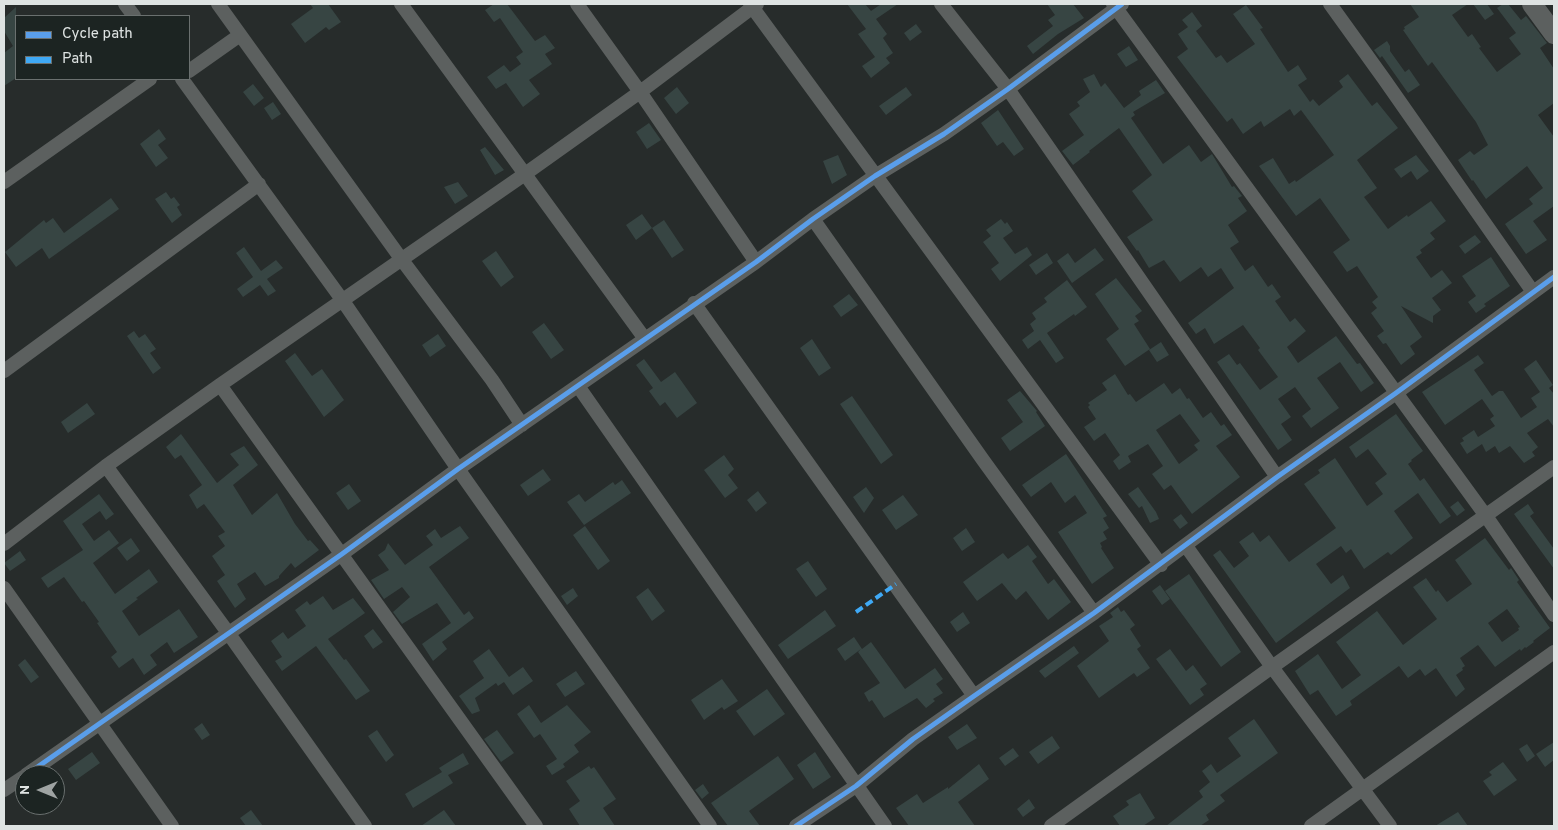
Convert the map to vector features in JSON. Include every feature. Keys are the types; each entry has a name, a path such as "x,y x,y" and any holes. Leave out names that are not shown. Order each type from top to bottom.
{"street":[{"path":"125,4 133,15"},
{"path":"218,4 402,260 492,380 522,425"},
{"path":"401,4 645,339"},
{"path":"577,4 640,92 756,262"},
{"path":"941,4 1008,90 1278,477"},
{"path":"1330,4 1533,292"},
{"path":"1532,4 1554,34"},
{"path":"4,544 106,466 640,92 754,5 875,176 1161,565"},
{"path":"41,765 342,554 458,469 756,262 813,219 875,176 944,134 1008,90 1117,5 1486,516 1554,614"},
{"path":"190,71 240,35"},
{"path":"4,182 149,80"},
{"path":"183,80 344,301 458,469 710,826"},
{"path":"4,371 259,184"},
{"path":"813,219 977,452 1094,613"},
{"path":"796,826 856,786 913,739 1161,565 1278,477 1554,277"},
{"path":"694,304 974,696"},
{"path":"220,385 536,826"},
{"path":"578,386 885,826"},
{"path":"106,466 229,634 365,826"},
{"path":"1051,826 1554,467"},
{"path":"1186,546 1272,667 1390,826"},
{"path":"4,588 172,826"},
{"path":"1311,826 1554,652"},
{"path":"4,790 15,782"}],"building":[{"path":"310,4 328,4 341,22 329,30 326,27 305,43 291,24 313,8"},
{"path":"494,4 507,4 535,41 545,35 555,48 545,54 552,64 529,80 540,94 523,107 506,83 496,89 487,77 504,65 510,72 521,64 516,57 523,52 500,18 494,22 485,10"},
{"path":"847,4 865,4 871,11 881,4 898,4 876,19 887,34 883,38 893,53 886,58 890,63 871,78 862,66 875,57 858,34 866,29"},
{"path":"1047,4 1073,4 1084,18 1058,34 1033,54 1027,46 1053,26 1048,20 1055,15"},
{"path":"1410,4 1468,4 1452,15 1468,37 1472,34 1481,47 1479,48 1497,72 1521,54 1509,38 1516,33 1497,8 1503,4 1508,4 1521,20 1526,16 1547,43 1540,48 1554,69 1554,103 1538,115 1554,137 1554,206 1533,221 1547,240 1526,254 1505,224 1533,204 1529,199 1543,188 1527,166 1486,199 1472,181 1458,160 1470,151 1474,155 1488,145 1476,122 1432,62 1428,66 1403,30 1405,29 1404,27 1419,17"},
{"path":"1473,4 1487,4 1494,14 1485,20"},
{"path":"1246,5 1263,28 1260,29 1288,72 1298,65 1307,79 1298,85 1310,102 1313,99 1319,106 1343,87 1339,81 1348,74 1372,106 1377,102 1398,128 1357,160 1377,188 1364,197 1388,229 1431,201 1446,221 1430,233 1435,239 1420,250 1422,253 1416,257 1431,278 1442,270 1452,283 1432,298 1441,310 1433,316 1433,323 1401,306 1422,337 1410,346 1415,354 1401,365 1386,343 1383,344 1377,336 1384,331 1371,313 1377,308 1372,302 1378,297 1357,266 1347,272 1333,252 1350,240 1320,198 1296,216 1259,166 1273,158 1289,184 1295,180 1296,182 1334,155 1321,137 1301,110 1294,116 1290,109 1264,127 1261,121 1243,134 1232,118 1227,122 1177,57 1188,49 1178,34 1188,27 1182,20 1192,12 1202,26 1196,31 1216,58 1221,55 1227,63 1255,44 1233,14"},
{"path":"16,7 15,79 4,86 4,53 13,46 4,31 4,18"},
{"path":"916,24 922,32 910,41 904,33"},
{"path":"1387,41 1390,51 1405,72 1409,69 1420,85 1408,93 1382,56 1380,58 1374,50"},
{"path":"1129,46 1138,60 1126,67 1117,54"},
{"path":"1094,74 1101,87 1105,83 1124,108 1141,95 1139,91 1156,80 1165,93 1133,112 1135,115 1131,118 1163,164 1189,145 1201,162 1212,154 1232,187 1234,186 1242,196 1238,198 1247,211 1228,225 1239,242 1230,248 1245,271 1253,265 1268,287 1272,284 1281,297 1275,301 1290,322 1295,318 1306,331 1287,347 1298,363 1336,336 1357,364 1360,363 1374,383 1361,392 1340,362 1317,378 1339,408 1311,428 1302,416 1311,409 1295,387 1278,399 1291,417 1281,424 1292,440 1278,450 1217,362 1229,354 1237,365 1240,363 1260,390 1278,377 1258,350 1260,348 1243,325 1214,344 1205,328 1196,334 1188,323 1234,288 1221,268 1208,277 1201,267 1180,282 1164,260 1149,268 1127,237 1153,220 1132,191 1152,175 1119,128 1073,165 1062,151 1084,135 1069,114 1080,106 1077,102 1090,92 1083,79"},
{"path":"253,84 264,98 254,106 243,92"},
{"path":"677,87 689,103 676,114 664,98"},
{"path":"906,87 912,95 886,115 879,106"},
{"path":"273,102 281,114 272,120 264,108"},
{"path":"998,110 1024,149 1014,156 1003,142 997,146 981,123"},
{"path":"649,123 661,140 647,149 636,132"},
{"path":"159,129 166,139 158,145 168,158 156,167 140,144"},
{"path":"485,147 504,170 495,175 480,150"},
{"path":"838,155 847,175 832,184 823,161"},
{"path":"1416,155 1429,171 1417,180 1411,171 1401,178 1394,169"},
{"path":"458,182 468,196 455,204 444,187"},
{"path":"166,192 171,199 174,197 180,205 177,207 182,215 172,223 155,199"},
{"path":"111,198 119,209 49,259 42,248 16,267 5,252 44,220 46,223 53,218 64,233"},
{"path":"642,214 652,228 636,240 626,225"},
{"path":"1001,219 1005,224 1007,222 1013,231 1003,238 1015,254 1027,247 1032,255 1000,281 991,269 999,263 983,242 991,236 986,230"},
{"path":"664,220 684,250 672,258 652,228"},
{"path":"1475,235 1481,242 1465,254 1459,246"},
{"path":"244,247 261,271 276,260 283,268 267,279 276,291 268,296 260,285 243,297 237,289 253,277 236,253"},
{"path":"1095,248 1104,260 1072,283 1057,261 1068,253 1075,263"},
{"path":"496,251 514,277 501,287 482,261"},
{"path":"1047,253 1053,263 1036,275 1029,265"},
{"path":"1491,257 1510,286 1484,304 1486,306 1476,313 1468,302 1476,296 1462,276"},
{"path":"1116,278 1142,311 1135,316 1139,321 1134,324 1150,349 1125,366 1106,339 1119,329 1095,294"},
{"path":"1067,280 1087,307 1047,333 1064,358 1056,363 1040,340 1028,349 1022,340 1034,331 1030,324 1036,319 1032,313 1047,302 1044,298"},
{"path":"849,294 858,305 841,317 833,306"},
{"path":"544,323 564,350 551,359 532,332"},
{"path":"134,331 139,338 145,334 156,349 150,353 161,368 153,374 127,336"},
{"path":"438,334 446,346 430,357 422,345"},
{"path":"812,339 831,368 819,376 800,348"},
{"path":"1161,342 1169,355 1157,362 1149,350"},
{"path":"295,353 312,376 322,369 344,400 324,417 285,361"},
{"path":"1478,355 1484,363 1474,370 1492,396 1499,391 1503,391 1521,418 1537,407 1531,398 1540,392 1524,369 1536,360 1553,385 1549,388 1554,394 1554,427 1548,419 1527,433 1538,447 1532,452 1535,456 1524,463 1510,446 1499,453 1495,446 1486,452 1482,444 1467,454 1460,443 1464,441 1462,438 1474,430 1478,437 1495,426 1490,419 1494,416 1482,399 1445,425 1422,392"},
{"path":"644,359 661,382 675,372 697,403 677,418 665,402 660,406 649,391 653,388 636,365"},
{"path":"1115,374 1128,395 1130,394 1136,402 1164,383 1172,394 1180,388 1203,418 1211,412 1221,426 1224,424 1232,435 1216,446 1240,477 1192,514 1171,485 1164,490 1152,474 1163,466 1148,444 1128,456 1131,462 1119,470 1113,461 1120,455 1105,433 1094,441 1084,427 1096,419 1088,407 1090,405 1088,403 1107,390 1102,383","holes":["1180,414 1200,441 1194,445 1198,450 1179,464 1156,430"]},
{"path":"1020,391 1037,411 1045,426 1010,451 1001,438 1023,422 1007,400"},
{"path":"852,396 893,455 881,464 840,404"},
{"path":"87,403 95,414 68,433 61,422"},
{"path":"1396,414 1423,451 1408,464 1420,481 1424,478 1451,516 1440,524 1418,493 1394,511 1413,538 1391,555 1388,552 1364,569 1351,549 1346,553 1341,546 1316,564 1331,584 1343,575 1350,588 1276,643 1213,555 1220,550 1234,568 1249,556 1239,542 1253,532 1260,542 1269,535 1289,562 1336,528 1304,484 1320,473 1318,470 1335,458 1367,506 1383,494 1375,483 1387,474 1368,449 1356,458 1349,447"},
{"path":"181,434 217,483 239,465 230,454 244,446 258,465 233,485 252,515 277,493 295,524 308,541 310,540 319,550 295,568 291,563 279,578 265,586 255,572 237,584 246,599 235,608 217,581 225,575 212,556 225,546 218,536 225,532 204,504 197,509 189,495 202,485 181,455 175,459 166,447"},
{"path":"1066,454 1107,516 1103,518 1109,528 1103,532 1107,539 1100,543 1101,548 1114,568 1092,584 1058,532 1087,513 1075,495 1065,503 1051,482 1031,497 1022,485"},
{"path":"724,455 734,469 728,475 738,488 725,498 704,470"},
{"path":"543,469 551,480 528,496 520,485"},
{"path":"622,480 631,493 584,525 567,502 579,494 585,502 613,482 615,485"},
{"path":"349,484 361,501 348,510 336,493"},
{"path":"866,487 874,498 864,513 853,497"},
{"path":"1138,487 1159,519 1150,523 1142,506 1139,508 1128,494"},
{"path":"758,491 767,503 756,512 747,500"},
{"path":"99,494 114,514 106,520 100,511 82,524 94,541 109,530 119,543 93,563 115,594 149,569 158,582 122,611 139,636 179,609 198,637 174,653 167,642 150,655 157,665 144,675 133,658 119,668 111,657 117,652 97,623 99,622 64,577 48,588 41,578 83,550 63,521"},
{"path":"903,495 918,515 896,530 882,510"},
{"path":"1458,501 1465,510 1457,516 1450,507"},
{"path":"1528,504 1534,513 1530,516 1554,549 1554,569 1514,514"},
{"path":"1181,514 1188,523 1180,529 1173,520"},
{"path":"460,526 469,538 429,567 464,615 469,611 474,618 442,642 447,649 433,661 422,644 451,623 437,603 402,624 393,612 410,597 402,587 384,599 371,580 389,570 378,555 385,550 388,543 405,565 433,545 426,536 435,529 441,538"},
{"path":"585,526 610,561 598,570 573,535"},
{"path":"966,528 975,542 962,551 953,538"},
{"path":"131,538 140,551 127,561 117,548"},
{"path":"1485,538 1509,570 1511,568 1519,580 1517,582 1550,628 1526,648 1521,651 1520,649 1495,667 1478,645 1460,658 1465,666 1456,675 1465,689 1456,697 1436,668 1425,676 1420,669 1408,678 1399,666 1350,701 1352,705 1336,716 1318,690 1310,695 1295,671 1318,654 1342,689 1361,675 1336,642 1377,611 1403,645 1437,619 1413,587 1426,578 1436,592 1438,590 1447,602 1472,584 1455,560","holes":["1507,609 1520,627 1518,628 1519,630 1502,642 1488,623"]},
{"path":"1028,545 1037,557 1032,561 1048,584 1054,579 1071,602 1048,620 1026,591 1016,600 1002,583 977,601 963,582 1003,553 1008,559"},
{"path":"20,551 26,560 10,571 4,563"},
{"path":"808,561 827,589 816,597 796,569"},
{"path":"1189,574 1241,652 1221,667 1165,591"},
{"path":"1160,585 1170,599 1162,605 1152,591"},
{"path":"573,588 578,596 567,605 561,596"},
{"path":"648,588 665,611 652,621 636,597"},
{"path":"323,596 333,610 353,598 365,613 328,639 370,691 356,700 316,646 282,671 275,661 282,657 271,641 283,632 288,639 306,626 295,610 307,601 310,605"},
{"path":"1118,607 1121,612 1124,610 1135,625 1130,629 1141,646 1137,649 1150,668 1137,677 1134,673 1099,698 1077,666 1109,641 1099,626 1113,617 1110,613"},
{"path":"825,610 836,626 788,659 778,645"},
{"path":"963,612 970,623 957,632 950,622"},
{"path":"373,629 383,642 373,649 364,636"},
{"path":"854,637 862,649 871,642 905,689 935,668 943,679 936,684 943,693 933,699 935,701 926,708 917,698 884,718 872,700 869,702 864,693 880,683 858,652 861,649 845,661 837,649"},
{"path":"1074,646 1079,653 1045,678 1039,671"},
{"path":"489,649 509,677 523,667 533,681 513,695 504,682 498,686 496,683 475,698 480,711 472,714 459,696 484,678 473,661"},
{"path":"1170,649 1186,671 1193,665 1207,684 1200,689 1204,695 1190,705 1156,659"},
{"path":"25,659 39,677 31,683 18,665"},
{"path":"576,671 585,684 565,697 556,684"},
{"path":"722,679 738,701 724,710 722,707 704,720 691,700"},
{"path":"767,689 785,714 754,736 736,711"},
{"path":"529,705 541,723 567,705 591,732 574,745 579,752 563,764 565,767 552,775 546,766 557,759 540,734 534,738 517,714"},
{"path":"1254,719 1278,753 1220,795 1225,801 1206,815 1209,820 1200,826 1166,826 1203,797 1199,791 1210,782 1202,771 1211,764 1217,773 1241,756 1228,738"},
{"path":"202,723 210,735 202,740 194,729"},
{"path":"967,724 977,738 957,750 948,737"},
{"path":"377,730 394,755 386,762 368,736"},
{"path":"497,730 514,753 501,762 484,739"},
{"path":"1052,736 1060,748 1038,764 1029,752"},
{"path":"1554,742 1554,760 1545,767 1536,754"},
{"path":"1527,744 1535,756 1527,762 1519,749"},
{"path":"1013,748 1019,756 1005,766 999,758"},
{"path":"92,752 100,763 76,780 68,769"},
{"path":"815,752 831,777 813,789 797,765"},
{"path":"463,753 469,764 448,775 453,783 413,808 405,794 442,772 439,768"},
{"path":"778,756 794,779 749,811 760,826 728,826 711,803"},
{"path":"1503,762 1517,780 1494,796 1483,781 1492,775 1489,772"},
{"path":"979,764 989,779 958,802 975,826 909,826 896,808 917,794 923,803 948,787 948,789"},
{"path":"589,766 591,769 594,767 616,799 603,808 615,826 580,826 569,809 580,801 566,781"},
{"path":"703,784 709,793 702,799 695,790"},
{"path":"1140,793 1155,818 1143,826 1120,826 1113,816 1129,805 1126,801"},
{"path":"1029,799 1035,808 1023,817 1017,809"},
{"path":"251,810 263,826 246,826 240,818"},
{"path":"444,810 456,826 421,826"},
{"path":"1458,812 1468,826 1435,826"}],"marked path":[{"path":"856,612 896,584"}],"cycle path":[{"path":"40,765 342,554 458,469 756,262 813,219 875,176 944,134 1008,89 1122,4"},
{"path":"796,826 856,786 913,739 1094,613 1277,477 1396,393 1554,277"}]}
